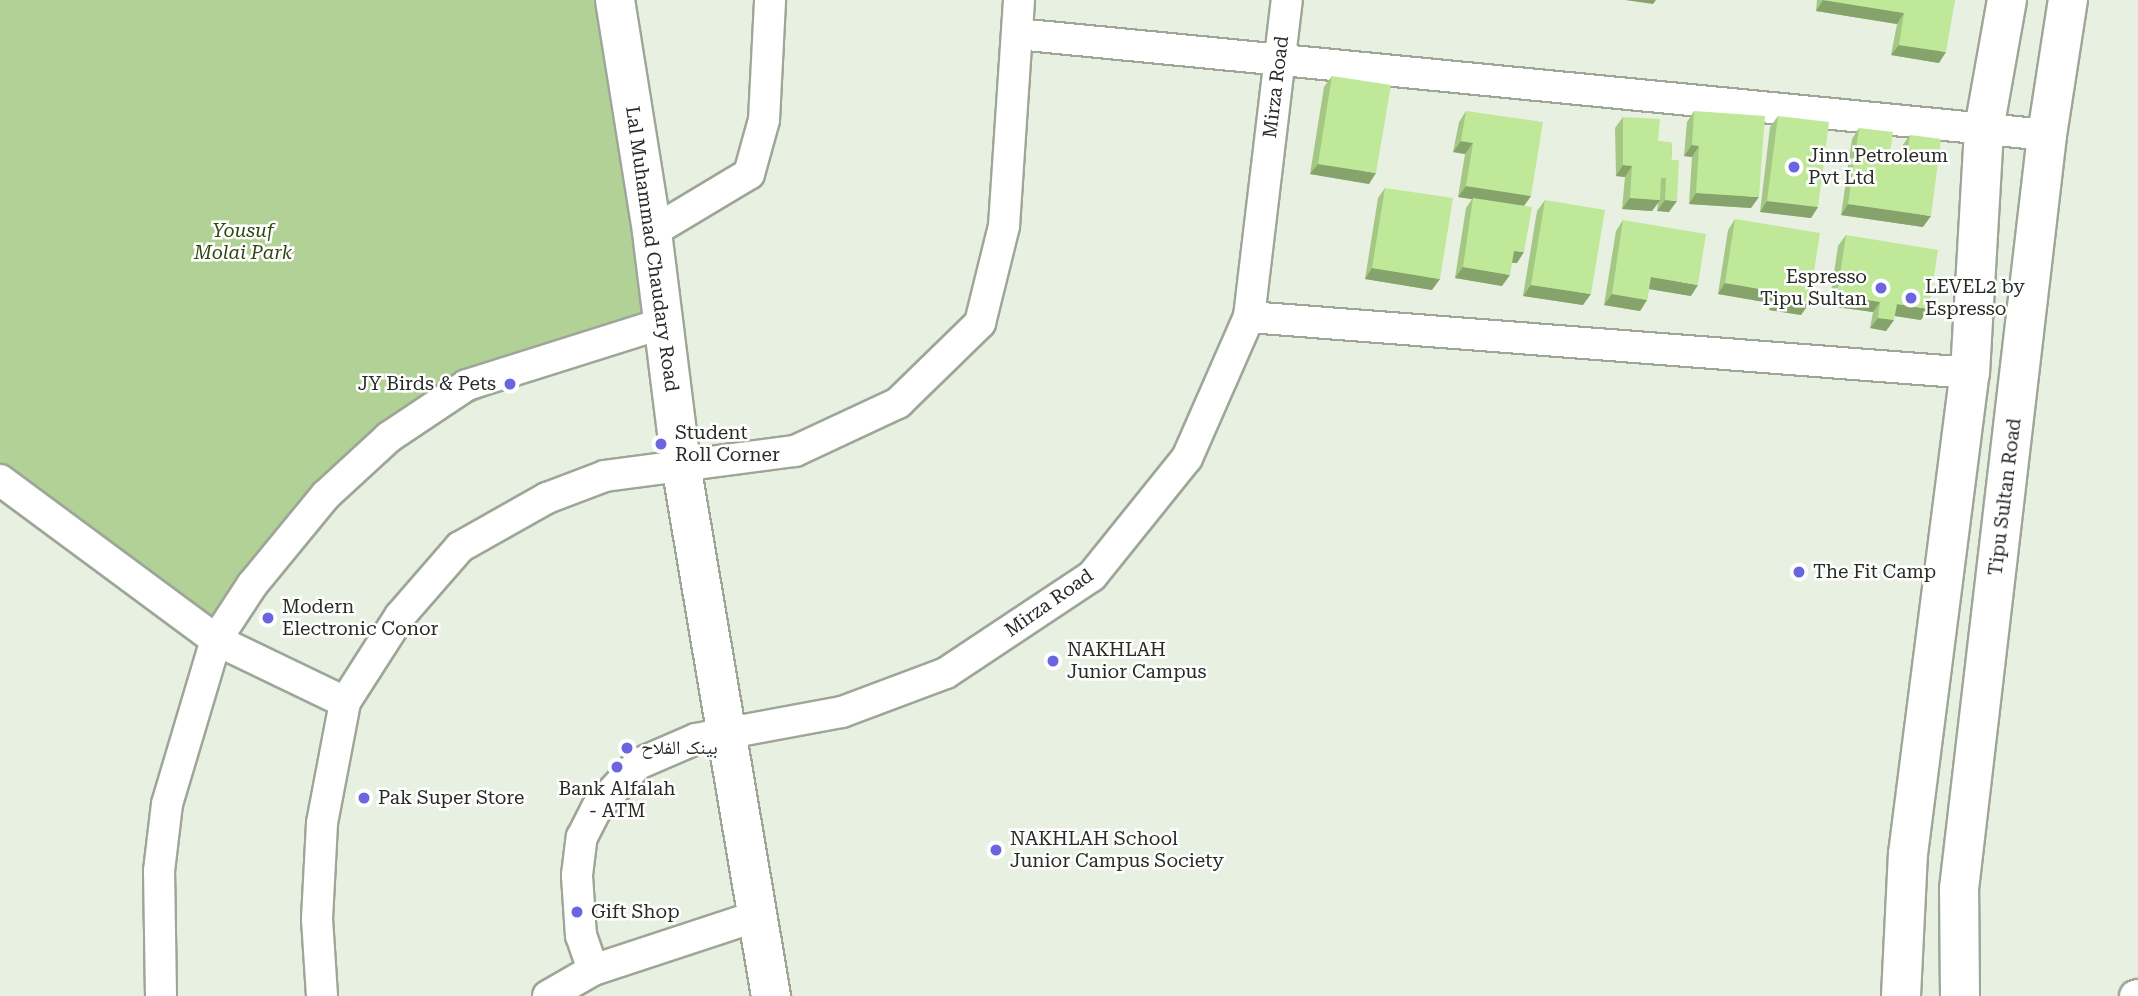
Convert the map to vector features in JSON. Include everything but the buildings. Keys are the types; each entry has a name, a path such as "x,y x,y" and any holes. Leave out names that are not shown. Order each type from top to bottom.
{"main road":[{"name":"Lal Muhammad Chaudary Road","path":"615,0 652,232 681,465 771,996"},
{"path":"1901,996 1908,854 1970,373 1984,129 2007,0"},
{"name":"Tipu Sultan Road","path":"1960,996 1959,889 2047,135 2068,0"}],"street":[{"path":"652,232 750,174 764,120 770,0"},
{"path":"321,996 317,919 322,823 345,702 400,616 460,547 547,498 605,476 795,451 898,403 980,323 1004,226 1019,0"},
{"name":"Mirza Road","path":"593,970 582,936 577,875 582,837 597,808 638,764 696,739 842,712 946,673 1092,576 1187,458 1249,317 1287,0"},
{"path":"1017,34 2047,135"},
{"path":"1249,317 1970,373"},
{"path":"160,996 159,872 167,804 216,640 252,585 327,495 389,437 467,385 664,323"},
{"path":"0,480 216,640 345,702"},
{"path":"548,996 593,970 757,916"}],"green space":[{"name":"Yousuf Molai Park","path":"0,0 614,0 663,325 389,437 216,640 0,480"}],"place":[{"name":"Jinn Petroleum Pvt Ltd","path":"1794,167"},
{"name":"Espresso Tipu Sultan","path":"1881,288"},
{"name":"LEVEL2 by Espresso","path":"1911,298"},
{"name":"JY Birds & Pets","path":"510,384"},
{"name":"Student Roll Corner","path":"661,444"},
{"name":"The Fit Camp","path":"1799,572"},
{"name":"Modern Electronic Conor","path":"268,618"},
{"name":"NAKHLAH Junior Campus","path":"1053,661"},
{"name":"بینک الفلاح","path":"627,748"},
{"name":"Bank Alfalah - ATM","path":"617,767"},
{"name":"Pak Super Store","path":"364,798"},
{"name":"NAKHLAH School Junior Campus Society","path":"996,850"},
{"name":"Gift Shop","path":"577,912"}]}
